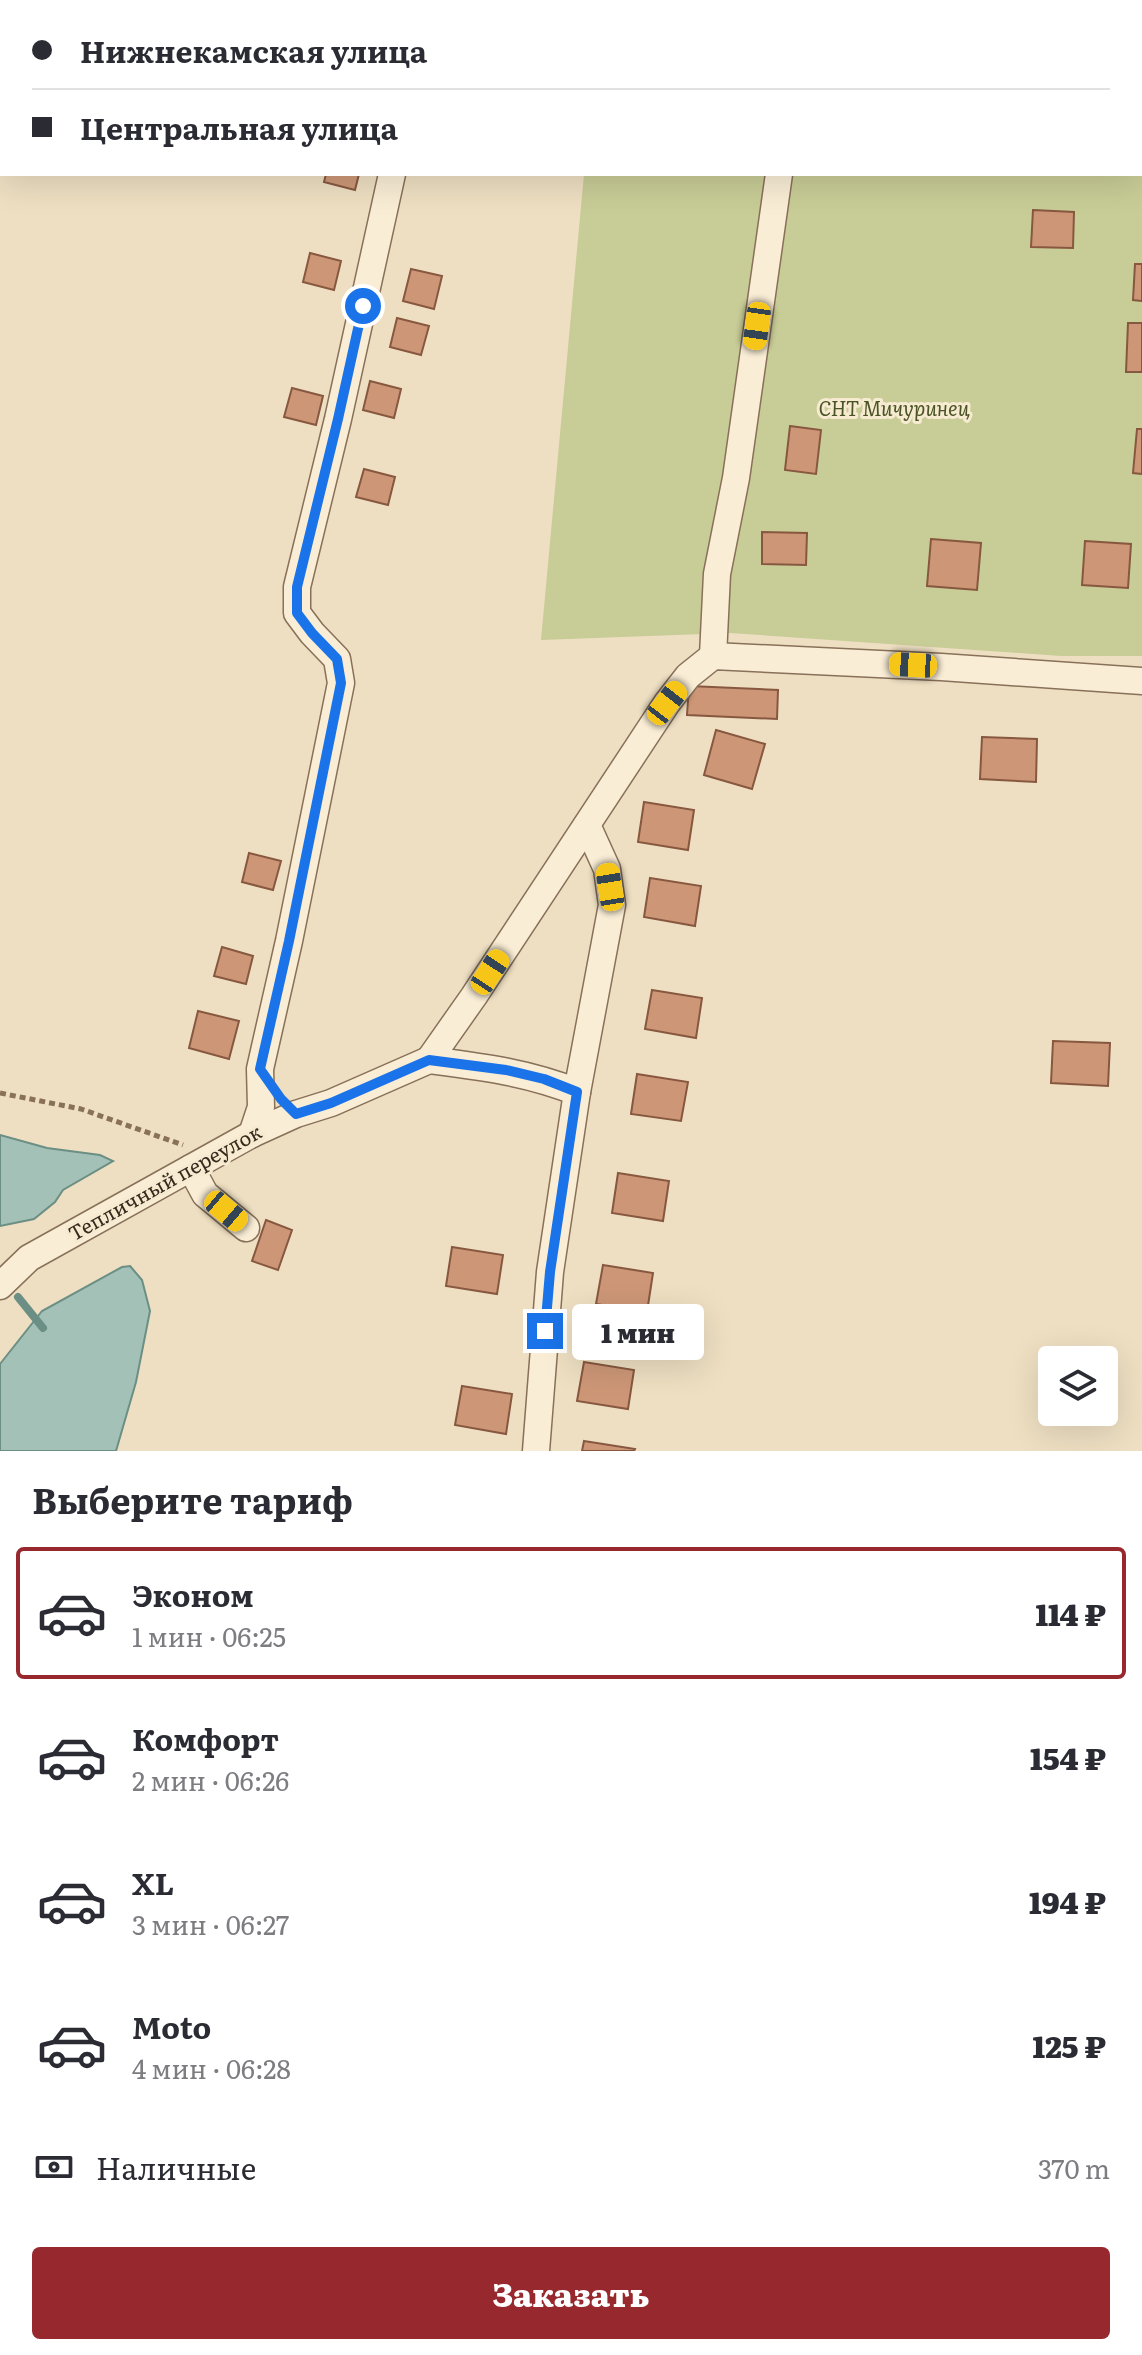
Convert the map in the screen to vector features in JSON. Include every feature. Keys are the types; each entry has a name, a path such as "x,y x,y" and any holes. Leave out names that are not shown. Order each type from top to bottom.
{"street":[{"path":"252,1134 261,1107 260,1069 341,683 337,659 297,613 297,587 392,176"},
{"path":"713,656 717,574 736,478 779,176"},
{"path":"577,1092 544,1079 506,1070 429,1060 667,703 688,676 713,656 1142,681"},
{"path":"536,1451 550,1272 577,1092 612,905 607,869 587,825"},
{"name":"Тепличный переулок","path":"0,1286 29,1258 252,1134 429,1060"},
{"path":"260,1069 296,1114"},
{"path":"202,1162 205,1194 246,1228"}],"path":[{"path":"0,1093 81,1109 202,1162"}],"green space":[{"name":"СНТ Мичуринец","path":"584,176 1142,176 1142,656 1061,656 730,633 541,640"}],"water":[{"path":"0,1135 47,1148 100,1155 113,1161 63,1190 55,1202 34,1219 0,1226"},
{"path":"130,1266 142,1280 150,1311 136,1382 116,1451 0,1451 0,1364 42,1311 122,1267"}],"building":[{"path":"326,176 358,176 355,190 324,182"},
{"path":"1033,210 1074,212 1073,248 1031,247"},
{"path":"310,253 341,261 334,290 303,282"},
{"path":"1135,264 1142,264 1142,301 1133,300"},
{"path":"411,269 442,276 434,309 403,301"},
{"path":"397,318 429,326 421,355 390,347"},
{"path":"1128,323 1142,323 1142,372 1126,372"},
{"path":"370,381 401,389 394,418 363,410"},
{"path":"292,388 323,396 316,425 284,417"},
{"path":"790,426 821,430 816,474 785,470"},
{"path":"1137,429 1142,429 1142,474 1133,473"},
{"path":"364,469 395,477 388,505 356,497"},
{"path":"762,532 807,533 806,565 762,564"},
{"path":"931,539 981,543 977,590 927,586"},
{"path":"1085,541 1131,544 1128,588 1082,585"},
{"path":"689,686 778,690 777,719 687,715"},
{"path":"716,730 765,744 752,789 704,775"},
{"path":"982,737 1037,739 1036,782 980,779"},
{"path":"644,802 694,810 688,850 638,842"},
{"path":"249,853 281,861 273,890 242,882"},
{"path":"650,878 701,886 695,926 644,917"},
{"path":"222,947 253,956 246,984 214,976"},
{"path":"652,990 702,998 696,1038 645,1029"},
{"path":"198,1011 239,1021 229,1059 189,1048"},
{"path":"1053,1041 1110,1043 1108,1086 1051,1083"},
{"path":"637,1074 688,1082 681,1121 631,1114"},
{"path":"618,1173 669,1181 663,1221 612,1213"},
{"path":"266,1220 292,1230 278,1270 252,1261"},
{"path":"452,1247 503,1255 497,1294 446,1286"},
{"path":"603,1265 653,1273 647,1312 596,1304"},
{"path":"584,1362 634,1370 628,1409 577,1401"},
{"path":"462,1386 512,1394 506,1434 455,1425"},
{"path":"584,1441 635,1449 582,1451"}],"waterway":[{"path":"18,1297 43,1328"}],"route":[{"path":"363,306 297,587 297,613 337,659 341,683 260,1069 296,1114 331,1103 429,1060 506,1070 544,1079 577,1092 550,1272 545,1331"}]}
